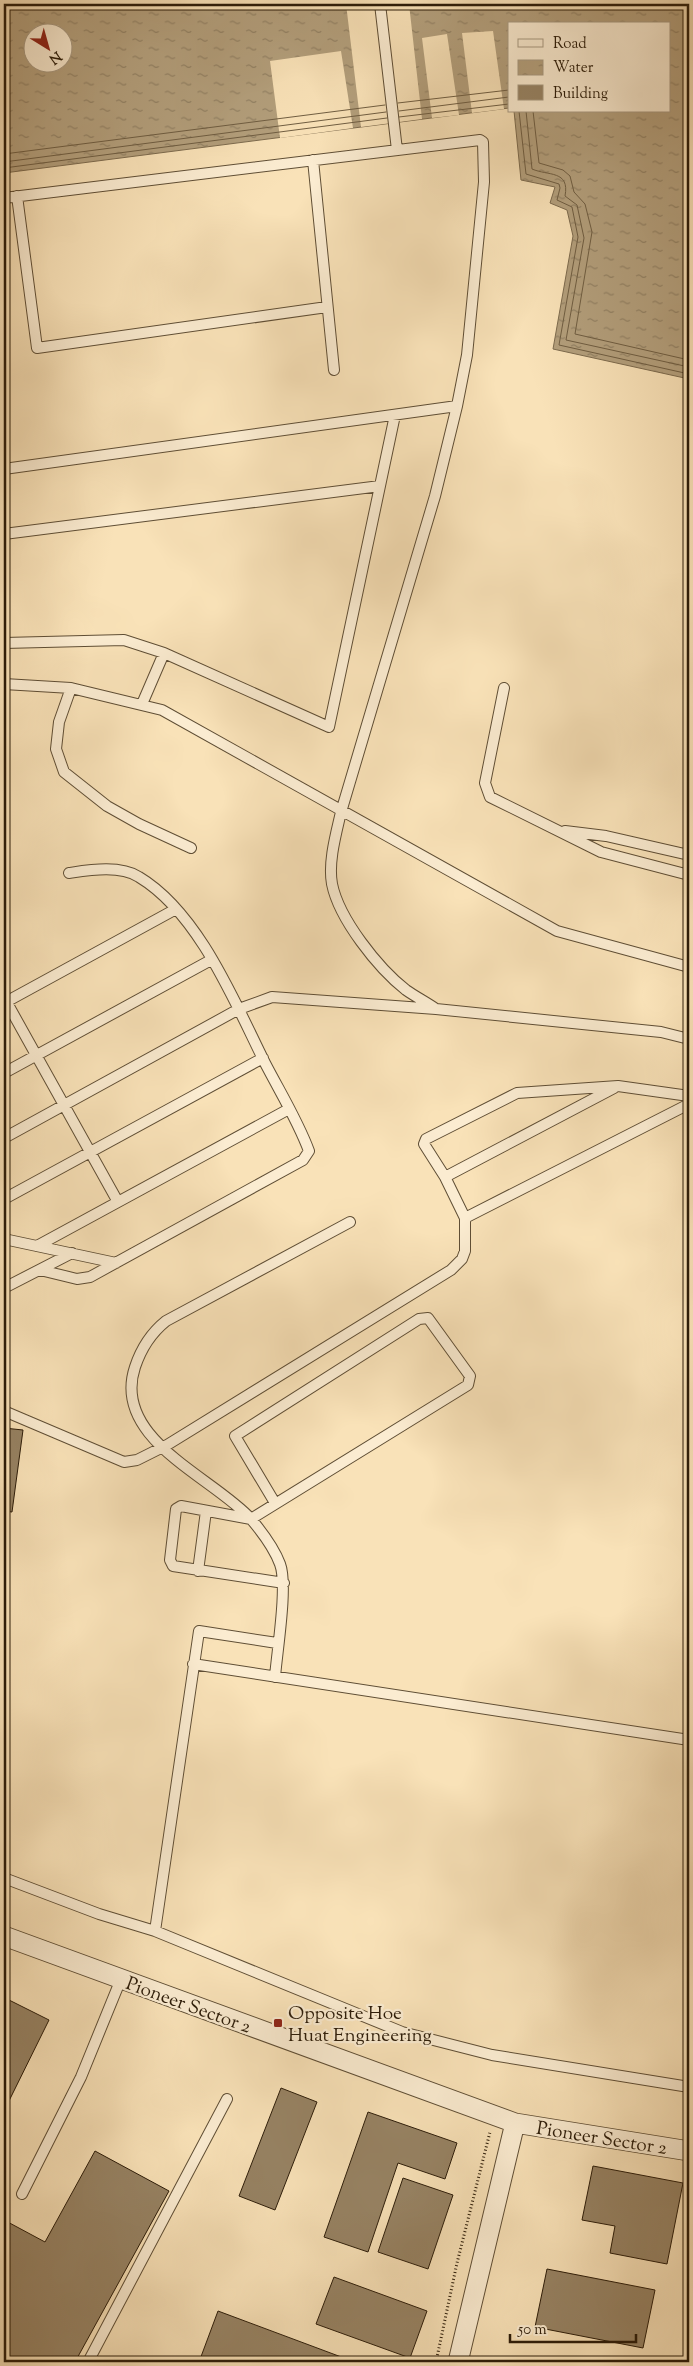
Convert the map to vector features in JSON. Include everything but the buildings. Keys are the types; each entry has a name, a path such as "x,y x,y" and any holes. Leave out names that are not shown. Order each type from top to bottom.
{"street":[{"name":"Pioneer Sector 2","path":"4,1936 515,2123 689,2151"},
{"name":"Pioneer Sector 2","path":"458,2362 515,2123"}],"lane":[{"path":"380,4 397,150"},
{"path":"4,198 480,140 483,142 484,182 467,355 458,406 435,496 340,812 333,852 332,883 338,902 374,958 406,989 436,1008"},
{"path":"313,160 334,370"},
{"path":"17,196 37,348 328,306"},
{"path":"4,469 458,406"},
{"path":"4,643 124,640 164,653 329,727 395,415"},
{"path":"4,534 380,486"},
{"path":"142,704 164,653"},
{"path":"4,684 71,688 162,710 340,812 557,931 689,967"},
{"path":"71,688 58,722 56,749 64,772 108,806 139,824 191,848"},
{"path":"504,688 485,783 490,797 601,852 689,875"},
{"path":"556,830 606,836 689,855"},
{"path":"40,1270 84,1279 307,1157 309,1151 239,1009 194,932 176,909 138,876 104,868 69,873"},
{"path":"118,1202 5,1002 176,909"},
{"path":"4,1072 211,960"},
{"path":"4,1138 239,1009 272,997 436,1008 662,1032 689,1038"},
{"path":"4,1199 262,1058"},
{"path":"445,1177 618,1086"},
{"path":"4,1411 124,1462 136,1460 162,1447 451,1270 462,1259 465,1251 465,1218 445,1177 424,1144 426,1139 517,1093 618,1086 689,1096"},
{"path":"465,1218 689,1104"},
{"path":"37,1246 288,1109"},
{"path":"275,1677 284,1583 280,1564 273,1550 251,1519 162,1447 138,1419 132,1399 131,1378 139,1353 156,1329 166,1321 350,1222"},
{"path":"4,1239 116,1263"},
{"path":"4,1288 72,1253"},
{"path":"275,1503 235,1436 419,1320 428,1318 470,1376 468,1385 251,1519 181,1506 176,1509 170,1560 176,1568 284,1583"},
{"path":"198,1570 206,1510"},
{"path":"155,1931 199,1631 277,1643"},
{"path":"193,1664 689,1740"},
{"path":"4,1878 99,1914 155,1931 402,2032 492,2055 689,2087"},
{"path":"22,2194 80,2077 121,1979"},
{"path":"88,2362 226,2099"}],"path":[{"path":"436,2362 457,2263 494,2116"}],"water":[{"path":"4,4 689,4 689,379 553,349 573,236 567,210 550,203 555,187 521,180 514,112 670,112 670,22 508,22 508,108 4,173"}],"pier":[{"path":"346,4 409,4 422,119 361,127"},
{"path":"493,31 504,109 472,113 462,33"},
{"path":"447,34 459,115 432,118 422,38"},
{"path":"341,51 353,128 280,138 270,61"}],"place":[{"name":"Opposite Hoe Huat Engineering","path":"278,2023"}]}
